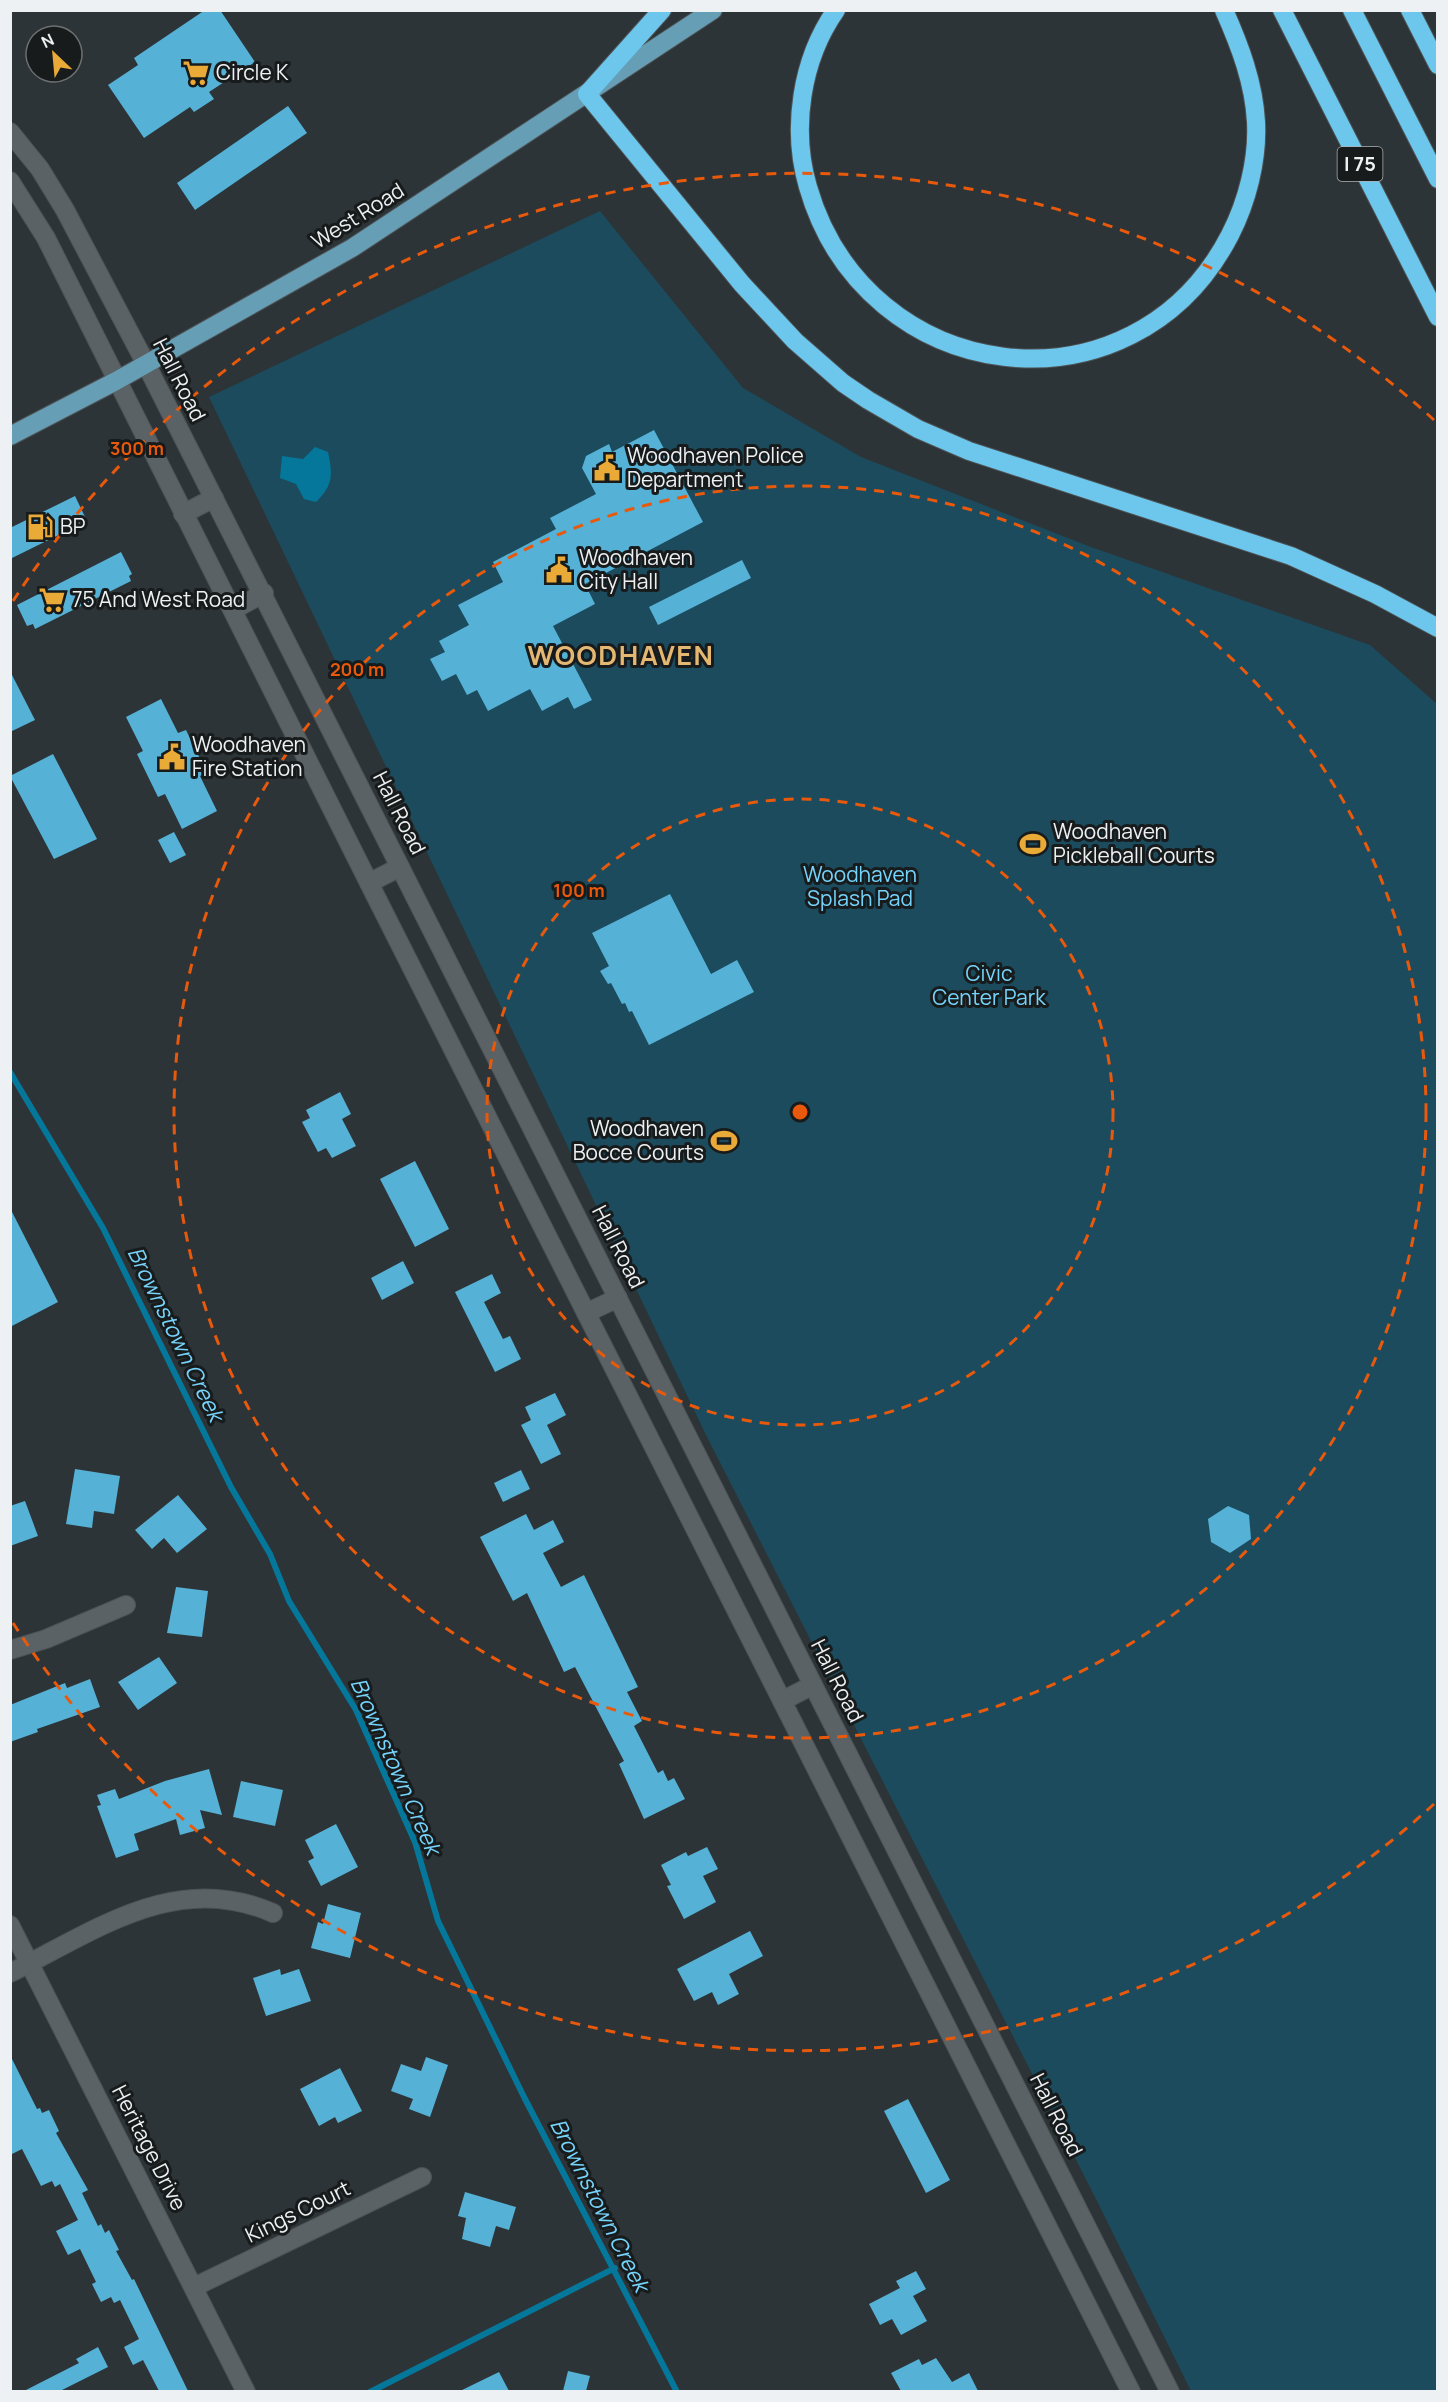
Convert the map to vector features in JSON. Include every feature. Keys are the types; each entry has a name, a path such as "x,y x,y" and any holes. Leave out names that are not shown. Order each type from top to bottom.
{"highway":[{"path":"662,10 587,94 768,313 843,383 918,429 969,451 1290,556 1375,594 1437,628"},
{"path":"836,10 823,29 812,57 803,94 800,131 804,176 824,233 849,272 864,289 889,311 917,330 970,351 1026,358 1063,356 1100,347 1134,332 1166,312 1194,287 1222,250 1239,217 1250,181 1256,124 1251,81 1224,10"},
{"name":"I 75","path":"1282,10 1437,317"},
{"path":"1352,10 1437,179"},
{"path":"1410,10 1437,65"}],"main road":[{"name":"West Road","path":"10,436 116,381 352,248 713,10"}],"street":[{"name":"Hall Road","path":"10,132 40,169 146,364 264,593 400,867 1170,2391"},
{"path":"40,169 13,184 46,238 183,514 1131,2391"},
{"path":"183,514 214,498"},
{"path":"233,610 264,593"},
{"path":"369,883 400,867"},
{"path":"586,1313 618,1298"},
{"path":"10,1650 46,1639 126,1605"},
{"path":"782,1701 813,1685"},
{"path":"10,1973 97,1928 161,1902 206,1897 250,1904 273,1913"},
{"name":"Heritage Drive","path":"10,1925 246,2391"},
{"name":"Kings Court","path":"194,2287 422,2177"}],"green space":[{"name":"Civic Center Park","path":"600,211 743,388 861,457 1091,547 1370,645 1437,704 1437,2391 1191,2391 1096,2199 706,1435 209,397"}],"water":[{"path":"315,447 328,452 331,468 329,485 316,502 304,499 296,484 280,478 282,456 303,459"}],"building":[{"path":"205,10 220,10 255,62 209,92 214,99 194,112 190,107 144,138 108,85 138,65 134,58"},
{"path":"288,106 307,133 195,210 177,183"},
{"name":"Woodhaven City Hall","path":"654,430 703,522 585,584 595,604 553,626 592,700 574,709 568,697 542,711 530,689 488,711 477,690 467,695 456,674 442,681 430,659 445,652 439,641 469,625 458,605 503,582 493,562 556,529 550,518 596,494 582,468 586,456 609,444 612,452"},
{"path":"75,496 87,521 10,559 10,528"},
{"path":"121,552 132,574 129,576 131,581 35,629 33,624 27,626 17,605"},
{"path":"742,560 751,578 658,625 649,607"},
{"path":"10,671 35,720 10,732"},
{"path":"161,699 178,733 186,730 207,773 200,776 217,811 182,829 165,794 158,797 137,754 143,751 126,717"},
{"path":"53,754 97,839 54,859 10,776"},
{"path":"174,832 186,855 170,863 158,840"},
{"path":"670,894 711,974 737,960 754,992 649,1045 632,1011 629,1012 625,1003 622,1004 611,983 608,984 600,971 609,966 592,933"},
{"path":"340,1092 351,1114 342,1119 356,1146 332,1158 326,1148 318,1152 302,1122 310,1118 306,1110"},
{"path":"415,1161 449,1229 415,1247 380,1179"},
{"path":"10,1208 58,1302 10,1327"},
{"path":"403,1261 414,1283 382,1300 371,1278"},
{"path":"492,1274 501,1293 484,1302 503,1339 510,1336 521,1359 495,1372 455,1292"},
{"path":"555,1393 566,1415 547,1425 561,1454 541,1464 521,1425 531,1420 525,1407"},
{"path":"75,1469 120,1476 114,1514 94,1511 92,1528 66,1524"},
{"path":"521,1470 530,1489 503,1502 494,1483"},
{"path":"178,1495 207,1529 177,1553 164,1538 152,1549 135,1530"},
{"path":"25,1501 38,1536 10,1546 10,1506"},
{"path":"1228,1506 1249,1515 1251,1539 1230,1553 1211,1542 1208,1519"},
{"path":"526,1514 534,1530 553,1520 564,1542 543,1553 561,1587 584,1575 638,1687 627,1692 642,1721 634,1726 658,1773 663,1770 668,1781 674,1778 685,1799 644,1819 619,1764 624,1761 575,1667 564,1672 527,1593 513,1601 480,1537"},
{"path":"176,1587 208,1591 202,1637 167,1633"},
{"path":"159,1657 177,1683 138,1710 118,1682"},
{"path":"90,1679 100,1707 37,1729 38,1732 10,1742 10,1705 65,1683 67,1688"},
{"path":"209,1769 222,1815 200,1810 205,1828 180,1835 176,1819 134,1834 139,1850 116,1858 97,1806 101,1805 97,1795 115,1789 119,1799 165,1781"},
{"path":"241,1781 283,1790 275,1826 233,1817"},
{"path":"336,1824 358,1867 321,1886 308,1861 314,1858 305,1840"},
{"path":"707,1847 718,1869 703,1876 716,1902 684,1919 667,1886 671,1885 661,1865 686,1852 688,1856"},
{"path":"328,1904 361,1913 350,1958 311,1948 318,1922 323,1924"},
{"path":"750,1931 763,1956 729,1974 739,1994 718,2005 712,1992 694,2001 677,1969"},
{"path":"280,1969 281,1975 299,1969 311,2001 266,2016 253,1978"},
{"path":"10,2055 37,2109 40,2108 42,2113 49,2110 59,2131 56,2133 88,2190 82,2193 98,2226 101,2224 105,2233 109,2230 119,2250 116,2251 132,2280 134,2279 188,2391 159,2391 143,2360 133,2365 124,2347 139,2339 120,2300 114,2303 111,2297 101,2302 92,2284 96,2282 80,2249 68,2255 56,2231 78,2220 60,2184 55,2187 52,2181 41,2186 22,2149 10,2155"},
{"path":"426,2057 448,2065 430,2117 409,2109 413,2099 391,2091 401,2064 421,2071"},
{"path":"340,2068 362,2111 338,2123 335,2117 319,2126 300,2089"},
{"path":"908,2099 950,2180 926,2193 884,2111"},
{"path":"465,2192 516,2207 509,2230 496,2226 490,2247 462,2239 466,2218 458,2216"},
{"path":"916,2271 926,2289 913,2296 927,2321 901,2335 892,2319 880,2325 869,2304 900,2288 896,2281"},
{"path":"98,2347 108,2367 60,2391 24,2391 79,2363 76,2359"},
{"path":"936,2358 952,2382 969,2373 978,2391 901,2391 891,2373 919,2359 922,2365"},
{"path":"568,2371 590,2376 586,2391 563,2391"},
{"path":"499,2372 509,2391 460,2391"}],"waterway":[{"name":"Brownstown Creek","path":"10,1072 103,1228 231,1487 270,1554 289,1601 356,1710 415,1842 438,1921 524,2097 677,2392"},
{"path":"370,2392 615,2268"}],"place":[{"name":"Circle K","path":"196,73"},
{"name":"Woodhaven Police Department","path":"607,468"},
{"name":"BP","path":"40,527"},
{"name":"Woodhaven City Hall","path":"559,570"},
{"name":"75 And West Road","path":"52,600"},
{"name":"Woodhaven Fire Station","path":"172,757"},
{"name":"Woodhaven Pickleball Courts","path":"1033,844"},
{"name":"Woodhaven Bocce Courts","path":"724,1141"}],"district":[{"name":"WOODHAVEN","path":"621,656"}],"park label":[{"name":"Woodhaven Splash Pad","path":"860,887"}]}
